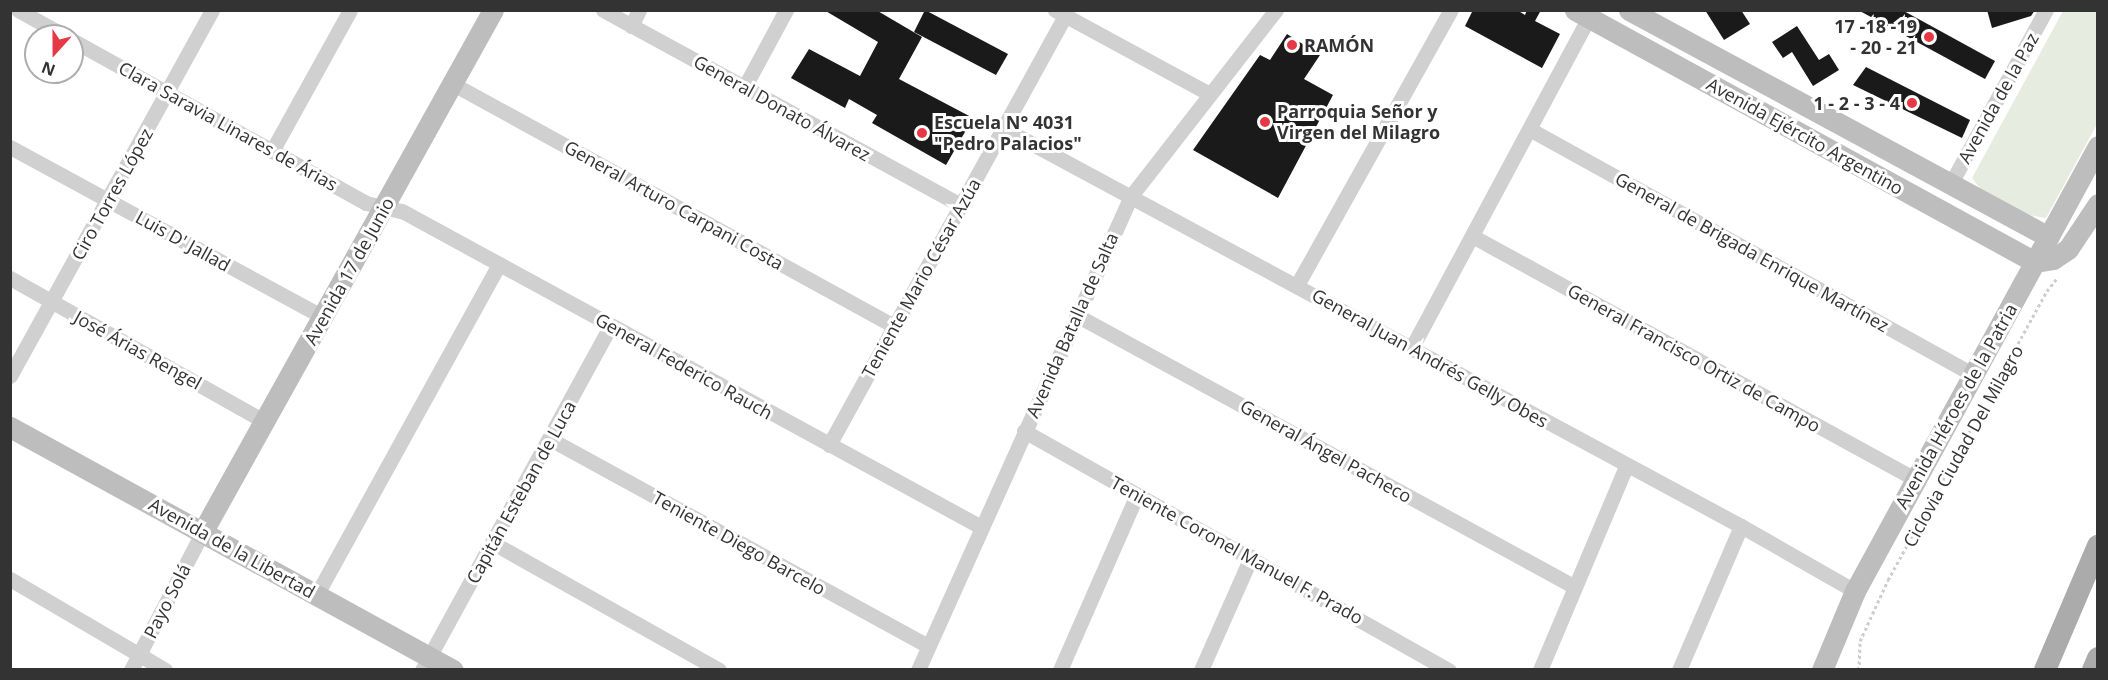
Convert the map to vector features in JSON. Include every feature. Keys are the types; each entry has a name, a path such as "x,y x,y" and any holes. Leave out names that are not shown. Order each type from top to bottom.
{"main road":[{"name":"Avenida 17 de Junio","path":"203,531 493,10"},
{"name":"Avenida Ejército Argentino","path":"1629,10 2049,237"},
{"name":"Avenida Ejército Argentino","path":"1586,13 2035,262"},
{"name":"Avenida Héroes de la Patria","path":"1822,669 1855,591 2097,146"},
{"path":"2035,262 2053,259 2068,249 2097,204"},
{"name":"Avenida de la Libertad","path":"10,427 316,594 426,663 453,669"},
{"path":"2045,669 2097,546"},
{"path":"2093,669 2097,658"}],"street":[{"path":"18,10 43,24"},
{"name":"Ciro Torres López","path":"10,376 110,201 138,142 169,93 212,10"},
{"path":"272,151 350,10"},
{"name":"General Donato Álvarez","path":"603,10 961,205"},
{"path":"631,26 639,10"},
{"path":"744,88 786,10"},
{"name":"Avenida Batalla de Salta","path":"918,669 1131,196 1276,10"},
{"path":"1296,285 1451,10"},
{"name":"Avenida de la Paz","path":"1950,184 2046,10"},
{"path":"1060,13 1210,94"},
{"name":"Teniente Mario César Azúa","path":"829,445 1003,128 1060,13"},
{"path":"1412,348 1531,130 1586,13"},
{"name":"Clara Saravia Linares de Árias","path":"84,47 366,203 385,207"},
{"name":"General Arturo Carpani Costa","path":"453,84 894,326"},
{"name":"General Juan Andrés Gelly Obes","path":"1003,128 1741,526 1855,591"},
{"name":"General de Brigada Enrique Martínez","path":"1531,130 1974,375"},
{"name":"Luis D' Jallad","path":"10,147 323,317"},
{"name":"General Federico Rauch","path":"385,207 402,211 610,327 981,527"},
{"name":"General Francisco Ortiz de Campo","path":"1474,237 1915,479"},
{"path":"316,594 499,264"},
{"name":"José Árias Rengel","path":"10,278 264,421"},
{"name":"General Ángel Pacheco","path":"1076,315 1575,587"},
{"name":"Capitán Esteban de Luca","path":"426,663 610,327"},
{"name":"Teniente Coronel Manuel F. Prado","path":"1024,431 1449,669"},
{"name":"Teniente Diego Barcelo","path":"550,439 928,646"},
{"path":"1540,669 1626,466"},
{"path":"1060,669 1137,495"},
{"path":"1679,669 1741,526"},
{"name":"Payo Solá","path":"131,669 203,531"},
{"path":"493,543 719,669"},
{"path":"1201,669 1251,557"},
{"path":"10,579 165,669"}],"path":[{"name":"Ciclovia Ciudad Del Milagro","path":"1859,669 1860,641 1888,580 2047,291 2059,275"}],"shaded area":[{"path":"2063,11 2097,11 2097,124 2046,218 1996,209 1972,178"}],"building":[{"path":"824,10 876,10 922,37 899,79 973,118 946,165 872,123 877,115 849,99 845,108 791,78 809,49 860,76 878,42"},
{"path":"925,10 1008,54 996,75 914,32"},
{"path":"1473,10 1517,10 1525,15 1527,10 1541,10 1535,21 1560,34 1542,68 1465,26"},
{"path":"1705,10 1741,10 1750,24 1724,40"},
{"name":"17 -18 -19 - 20 - 21","path":"1858,10 1902,10 1995,61 1985,79"},
{"path":"1987,10 2035,10 2031,16 1992,28"},
{"path":"1797,26 1819,60 1829,54 1839,70 1813,86 1792,52 1783,58 1772,42"},
{"name":"Parroquia Señor y Virgen del Milagro","path":"1287,34 1320,55 1304,79 1333,95 1278,198 1193,150 1260,55 1270,60"},
{"name":"1 - 2 - 3 - 4","path":"1866,67 1970,120 1962,138 1853,85"}],"place":[{"name":"17 -18 -19 - 20 - 21","path":"1929,37"},
{"name":"RAMÓN","path":"1292,45"},
{"name":"1 - 2 - 3 - 4","path":"1912,103"},
{"name":"Parroquia Señor y Virgen del Milagro","path":"1265,122"},
{"name":"Escuela N° 4031 \"Pedro Palacios\"","path":"922,133"}]}
